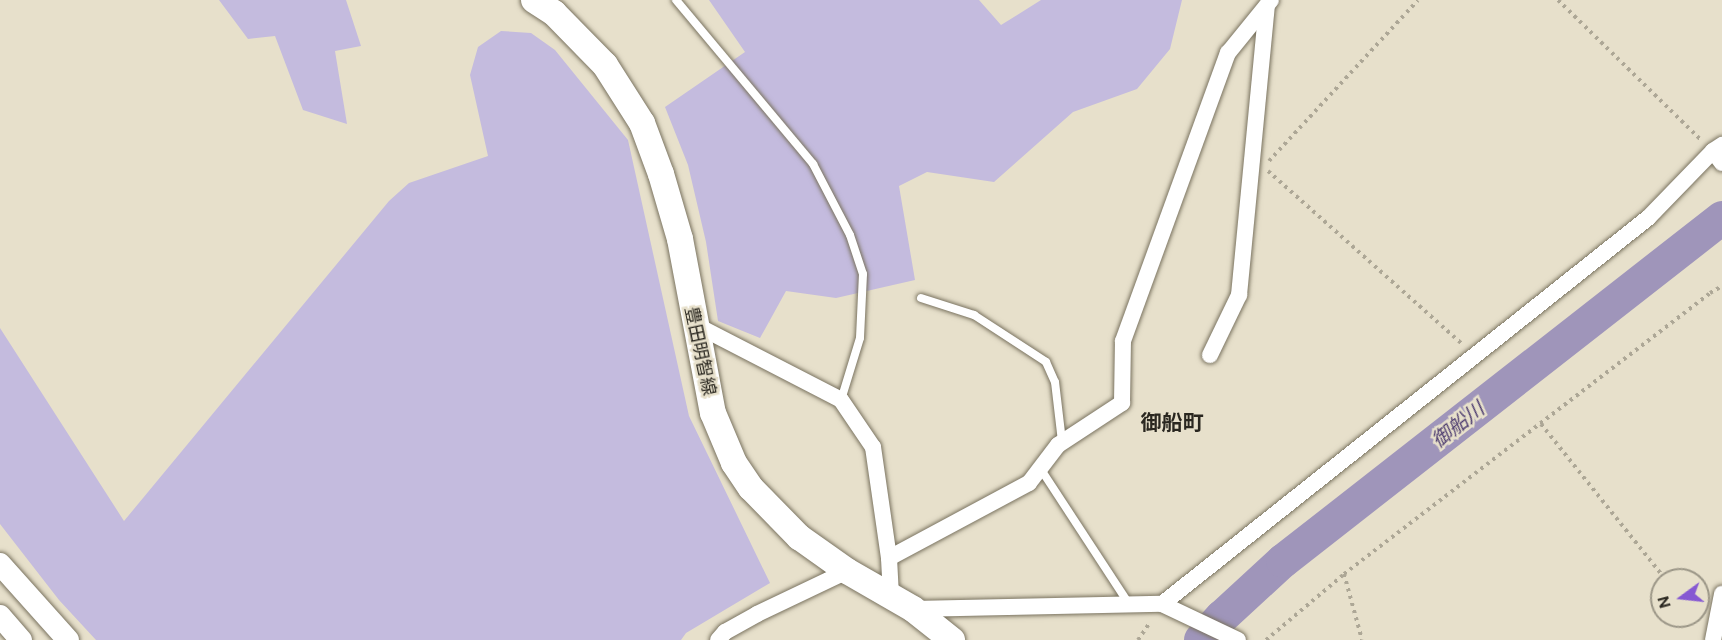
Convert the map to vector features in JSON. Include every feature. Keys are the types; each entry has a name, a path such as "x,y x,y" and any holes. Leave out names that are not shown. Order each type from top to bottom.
{"main road":[{"name":"豊田明智線","path":"534,0 554,14 604,65 642,123 661,174 680,239 694,324 713,414 734,463 751,488 799,537 847,571 902,603 952,640"}],"street":[{"path":"889,558 1029,483 1062,442 1122,403 1123,341 1228,53 1269,3"},
{"path":"1210,355 1239,296 1269,3"},
{"path":"1162,604 1648,218 1720,156"},
{"path":"694,324 841,400 873,447 889,558 902,603 1162,604 1238,640"},
{"path":"0,564 68,640"},
{"path":"718,640 725,632 758,614 847,571"},
{"path":"1717,630 1722,594"},
{"path":"0,616 21,640"}],"lane":[{"path":"676,0 813,164 850,235 863,274 860,338 841,400"},
{"path":"921,298 974,315 1046,362 1055,382 1062,442"},
{"path":"1040,468 1129,604"}],"path":[{"path":"1418,0 1264,167 1473,355"},
{"path":"1558,0 1720,156"},
{"path":"1266,640 1344,574 1710,292 1722,286"},
{"path":"1541,424 1656,568"},
{"path":"1344,574 1362,640"}],"shaded area":[{"path":"219,0 346,0 361,46 335,51 347,124 303,110 275,36 248,39"},
{"path":"709,0 979,0 1001,25 1041,0 1182,0 1170,49 1137,89 1073,112 994,182 927,172 899,186 915,280 836,298 786,291 760,338 718,321 706,242 688,165 665,107 745,52"},
{"path":"501,31 531,33 555,50 628,140 689,416 770,583 686,633 681,640 96,640 59,600 0,524 0,328 124,521 389,201 409,183 488,156 470,75 478,47"}],"waterway":[{"name":"御船川","path":"1201,640 1222,617 1283,561 1722,218"}],"district":[{"name":"御船町","path":"1172,423"}]}
